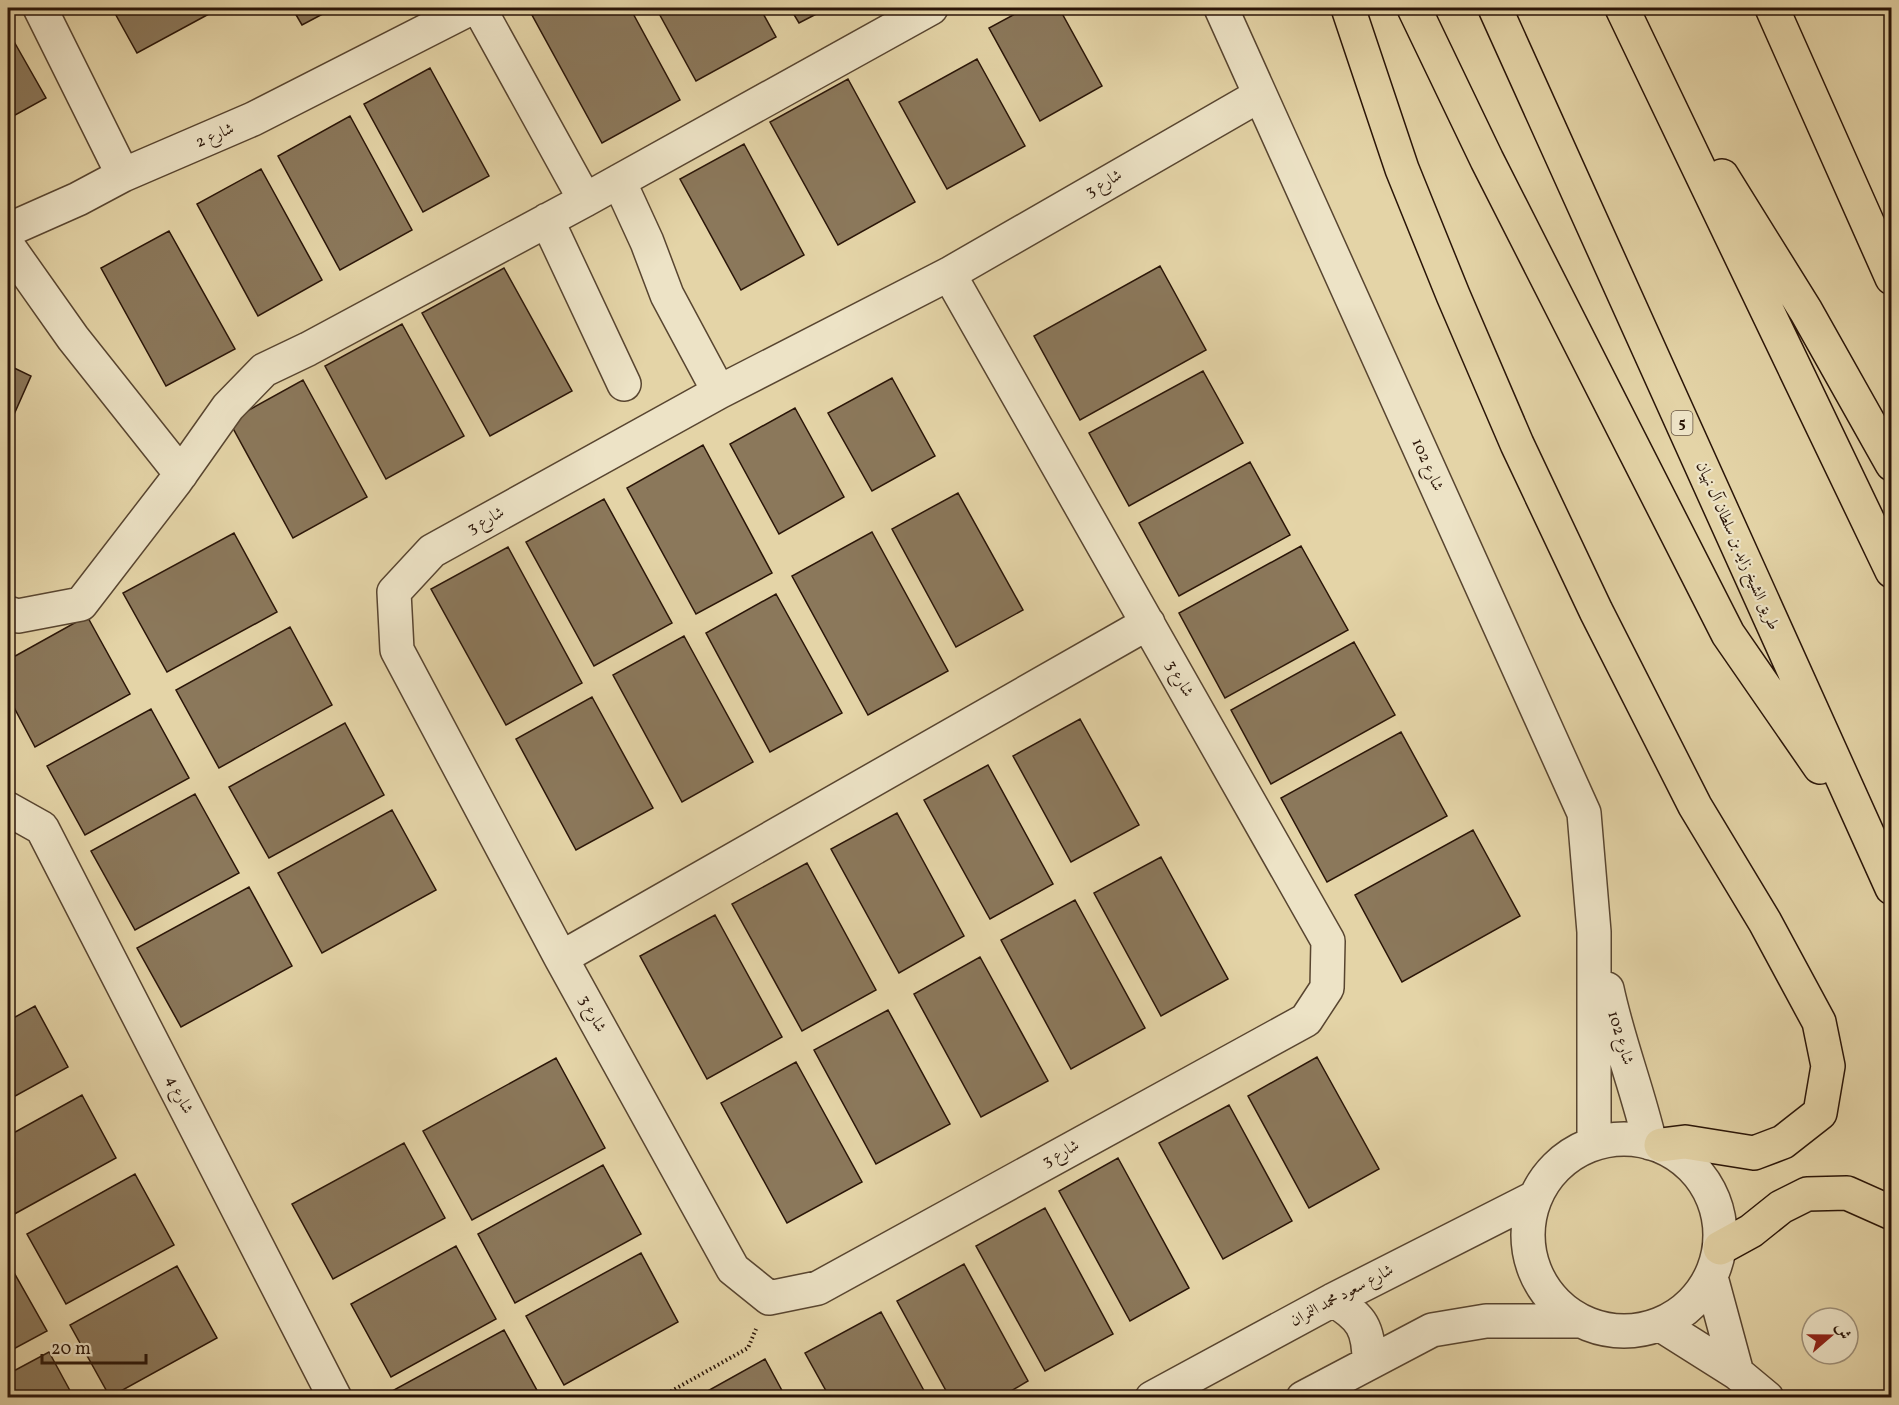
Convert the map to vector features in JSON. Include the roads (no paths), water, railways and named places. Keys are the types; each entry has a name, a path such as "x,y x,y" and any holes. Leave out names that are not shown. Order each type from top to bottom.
{"highway":[{"path":"1348,8 1402,169 1517,444 1596,611 1695,806 1765,922 1819,1022 1828,1066 1820,1113 1783,1142 1754,1153 1685,1143 1656,1144"},
{"path":"1414,8 1487,160 1728,634 1868,838"},
{"name":"طريق الشيخ زايد بن سلطان آل نهيان","path":"1495,8 1892,888"},
{"path":"1772,8 1892,278"},
{"path":"1627,19 1806,311 1892,464"},
{"path":"1627,19 1892,571"},
{"path":"1716,1262 1780,1207 1807,1194 1847,1193 1892,1213"}],"street":[{"path":"40,8 123,175"},
{"name":"شارع 2","path":"8,230 78,199 123,175 253,119 471,8"},
{"path":"479,8 585,200"},
{"path":"8,613 18,616 81,604 181,474 228,407 264,370 308,349 585,200 932,8"},
{"name":"شارع 102","path":"1221,8 1584,813 1594,932 1594,1143"},
{"name":"شارع 3","path":"949,274 1328,941 1327,988 1306,1020 818,1288 770,1298 733,1269 561,958 397,650 394,592 432,550 719,392 949,274 1260,95"},
{"path":"619,181 648,242 667,295 719,392"},
{"path":"547,220 624,384"},
{"path":"8,246 73,338 181,474"},
{"path":"561,958 1148,623"},
{"name":"شارع 4","path":"8,809 42,828 335,1398"},
{"name":"شارع 102","path":"1594,932 1615,1028 1656,1144"},
{"path":"1581,1322 1557,1305 1539,1282 1529,1254 1527,1226 1534,1198 1548,1174 1555,1167 1569,1155 1594,1143 1628,1138 1656,1144 1687,1162 1708,1186 1719,1216 1716,1262 1737,1373"},
{"name":"شارع سعود محمد النمران","path":"1152,1398 1333,1300 1534,1198"},
{"path":"1303,1398 1432,1330 1486,1321 1581,1322 1607,1330 1625,1331 1635,1331 1661,1324 1690,1306 1716,1262"},
{"path":"1333,1300 1350,1310 1363,1325 1369,1343 1369,1362"},
{"path":"1661,1324 1737,1373 1767,1398"}]}
